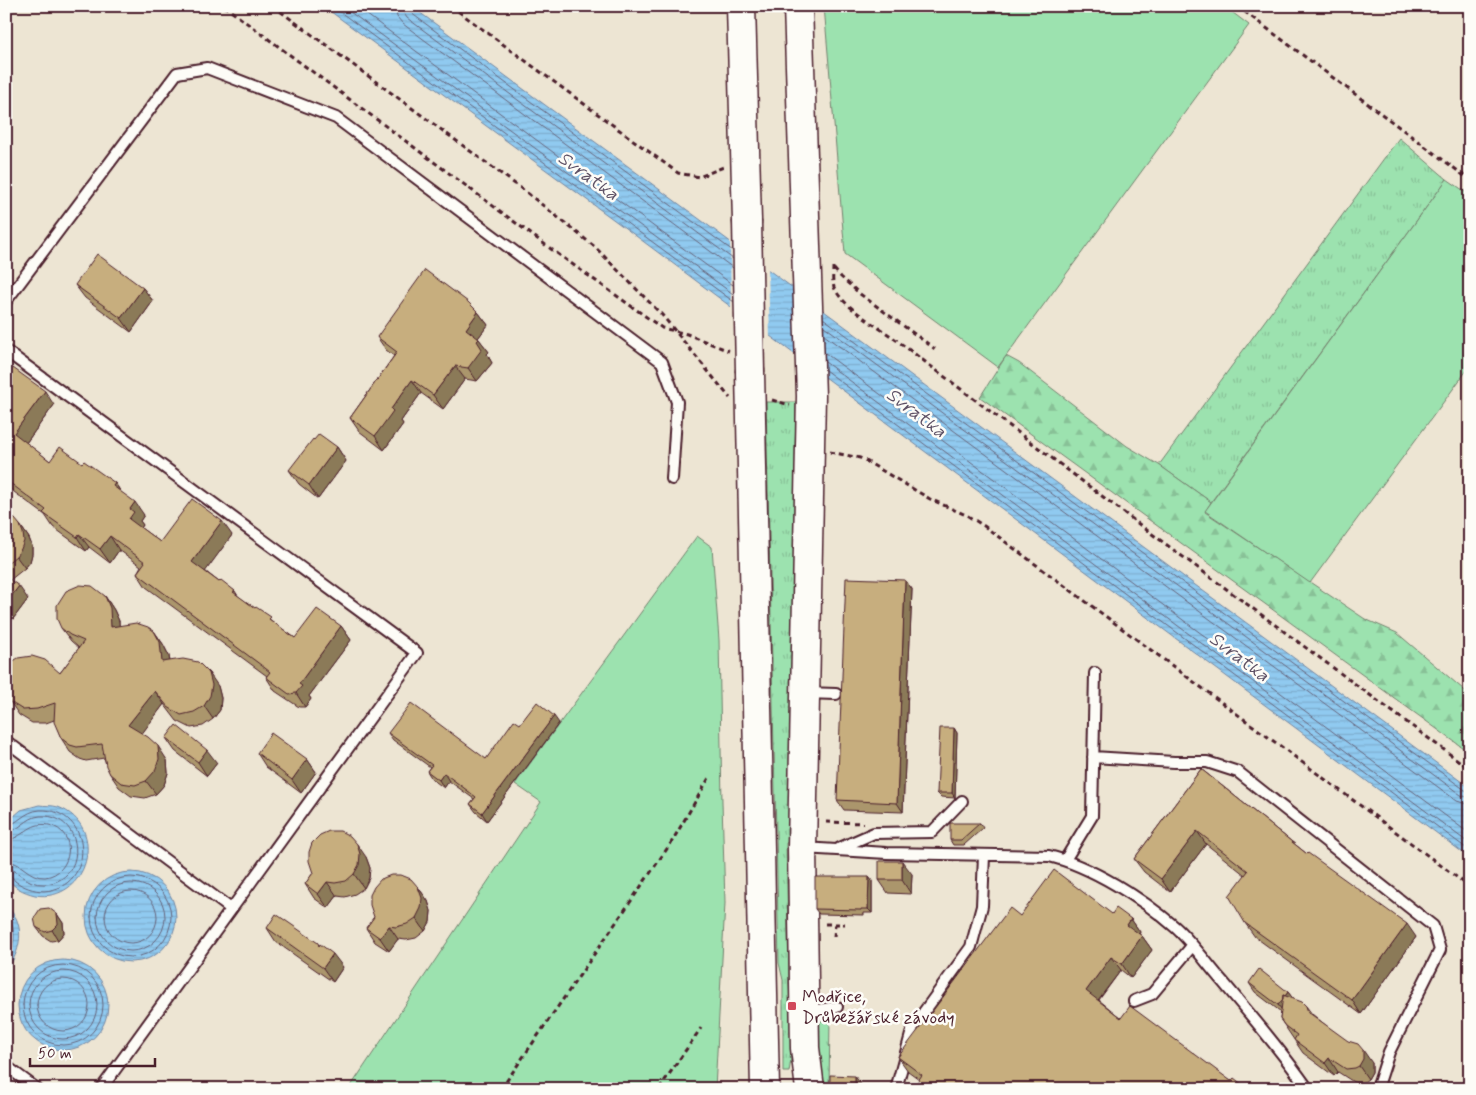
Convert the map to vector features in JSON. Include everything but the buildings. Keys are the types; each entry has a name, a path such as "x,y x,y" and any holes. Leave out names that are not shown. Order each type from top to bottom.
{"street":[{"path":"741,6 746,163 765,1089"},
{"path":"798,6 811,396 802,848 805,1048 810,1089"}],"lane":[{"path":"6,301 176,73 207,68 336,118 662,362 677,402 672,479"},
{"path":"6,351 418,653 101,1089"},
{"path":"1065,860 1092,816 1095,673"},
{"path":"805,692 836,694"},
{"path":"6,742 231,909"},
{"path":"1093,756 1174,762 1207,762 1238,772 1434,926 1440,950 1389,1052 1377,1089"},
{"path":"836,850 874,833 932,832 962,800"},
{"path":"802,848 1050,856 1065,860 1095,874 1138,900 1176,928 1282,1051 1308,1089"},
{"path":"896,1089 913,1027 971,947 982,906 984,855"},
{"path":"1134,1000 1152,994 1192,946"},
{"path":"804,1012 837,1006"},
{"path":"6,1066 37,1089"}],"path":[{"path":"224,6 551,249 662,328 687,334 732,352"},
{"path":"274,6 578,232 628,279 675,331 727,396 736,404 750,405"},
{"path":"451,6 678,174 699,177 731,164 746,163"},
{"path":"1237,6 1470,180"},
{"path":"829,262 840,277 860,294 935,349"},
{"path":"833,267 835,288 843,300 859,313 1156,537 1470,769"},
{"path":"810,446 866,461 912,489 968,516 984,526 1470,887"},
{"path":"501,1089 671,843 709,778"},
{"path":"826,822 866,823"},
{"path":"834,937 835,924"},
{"path":"659,1089 701,1028"}],"green space":[{"path":"824,6 1224,6 1249,25 998,367 845,254"},
{"path":"1399,138 1447,179 1211,502 1159,465"},
{"path":"1447,179 1470,195 1470,366 1310,583 1205,511"},
{"path":"1006,356 1019,363 1127,446 1159,465 1211,502 1205,512 1365,619 1397,633 1470,695 1470,753 980,397"},
{"path":"766,402 796,402 789,842 786,843 791,1059 789,1072 783,1072 783,980 779,963"},
{"path":"697,536 712,547 719,640 725,903 715,1089 349,1089 541,802 515,784"},
{"path":"830,1018 829,1089 819,1089 815,1028 821,1021"}],"water":[{"name":"Svratka","path":"323,6 411,6 1470,788 1470,858 636,236"},
{"path":"39,805 58,807 74,817 83,830 87,846 86,862 79,876 68,888 53,895 35,895 26,892 15,886 6,877 6,823 21,810"},
{"path":"131,872 148,875 163,885 173,900 176,917 173,934 163,949 148,959 131,962 114,959 99,949 89,934 86,917 89,900 99,885 114,875"},
{"path":"6,905 16,918 20,938 17,952 6,970"},
{"path":"63,960 80,963 95,973 105,988 108,1005 105,1022 95,1037 80,1047 63,1050 46,1047 31,1037 21,1022 18,1005 21,988 31,973 46,963"}],"pier":[{"path":"730,240 768,268 770,338 731,310"}],"place":[{"name":"Modřice, Drůbežářské závody","path":"792,1006"}]}
